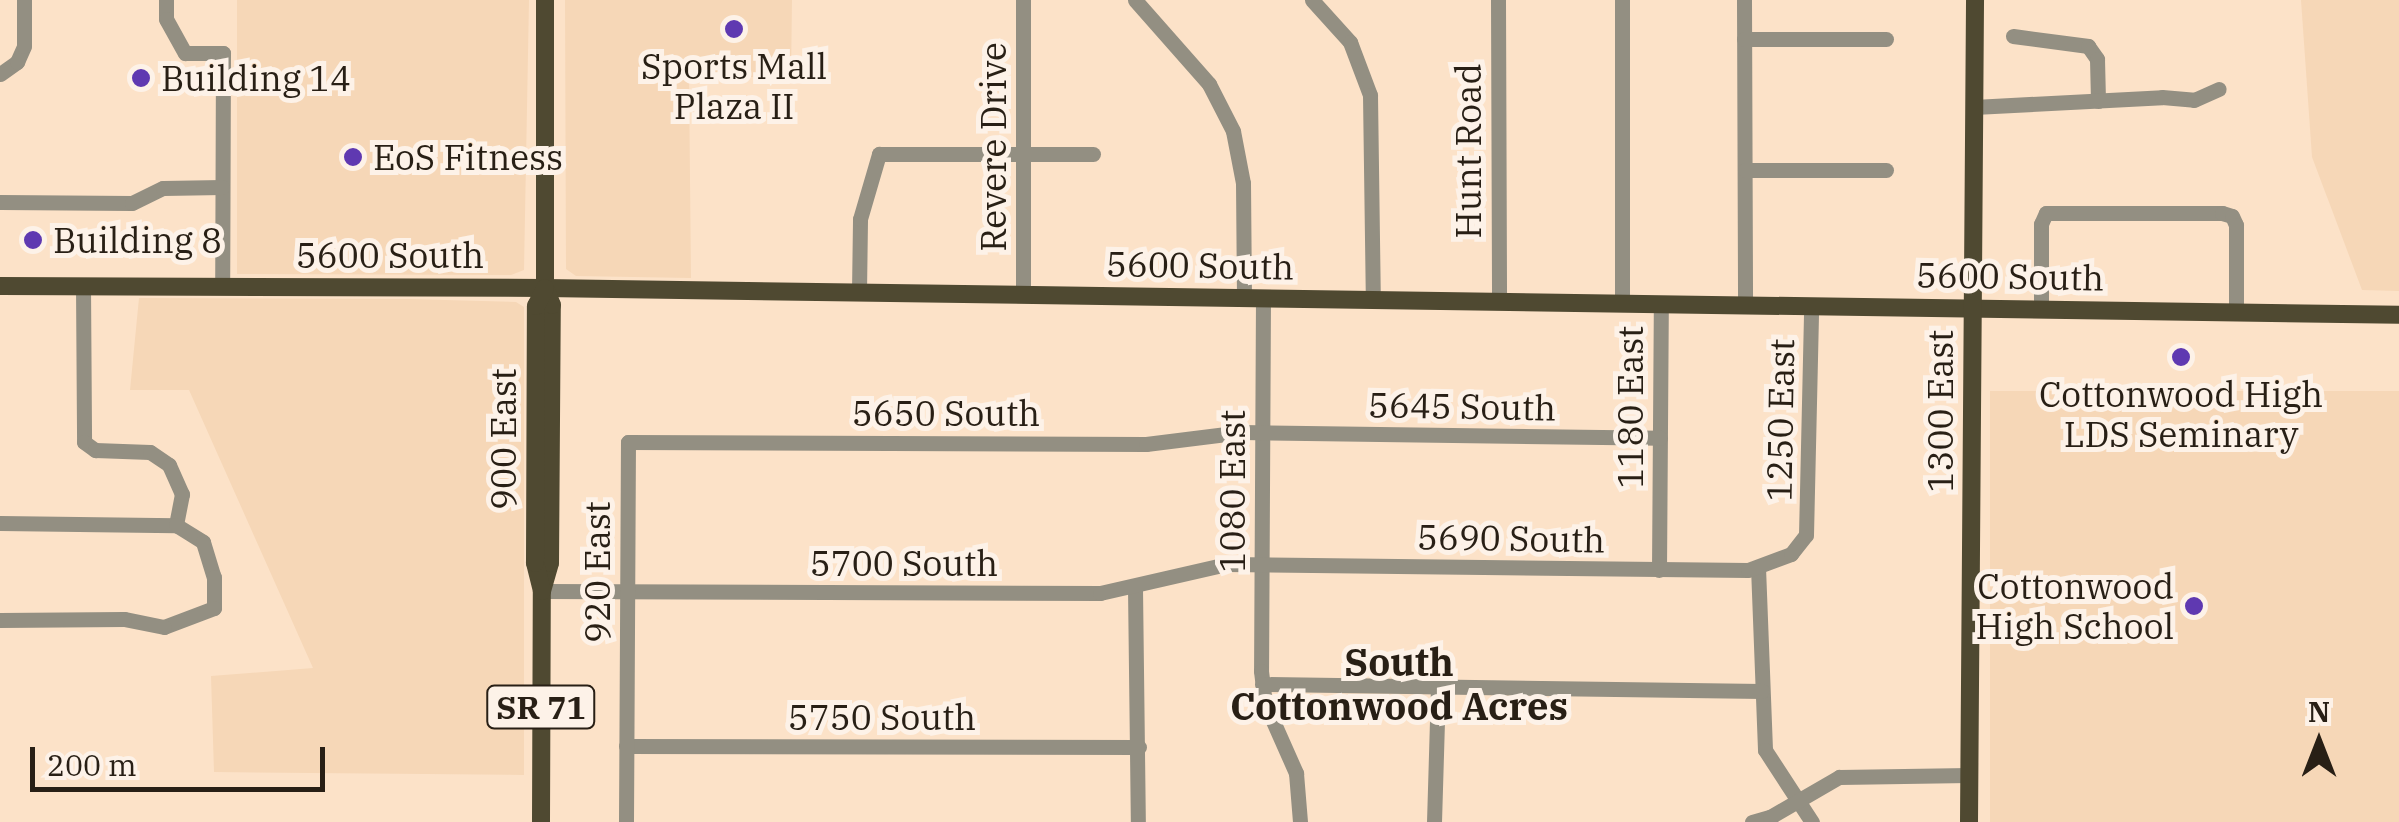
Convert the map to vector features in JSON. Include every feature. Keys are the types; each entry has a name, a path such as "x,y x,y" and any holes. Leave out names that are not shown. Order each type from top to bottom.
{"main road":[{"name":"900 East","path":"540,822 542,592 535,563 536,306 545,288 546,0"},
{"name":"1300 East","path":"1969,822 1974,0"},
{"name":"5600 South","path":"0,286 545,288 2399,314"}],"street":[{"path":"0,74 16,62 24,46 24,0"},
{"path":"166,0 166,19 185,53 222,53 222,286"},
{"name":"Revere Drive","path":"1023,0 1023,294"},
{"name":"1080 East","path":"1135,0 1209,84 1233,131 1243,183 1262,432 1262,684 1272,724 1296,773 1300,822"},
{"path":"1312,0 1350,42 1370,95 1372,300"},
{"name":"Hunt Road","path":"1498,0 1498,301"},
{"path":"1622,0 1622,303"},
{"path":"1744,0 1745,305"},
{"path":"2013,36 2088,46 2098,63 2098,101"},
{"path":"1744,39 1886,39"},
{"path":"1974,107 2162,97 2194,100 2219,89"},
{"path":"859,292 860,220 879,154 1092,154"},
{"path":"1745,170 1886,170"},
{"path":"0,202 132,203 163,188 222,187"},
{"path":"2041,309 2041,224 2046,213 2232,216 2236,225 2236,312"},
{"path":"84,286 82,430 88,447 150,452 170,466 179,485 182,505 176,524"},
{"name":"1180 East","path":"1659,570 1661,304"},
{"name":"1250 East","path":"1758,566 1790,554 1806,535 1809,523 1811,306"},
{"name":"5645 South","path":"1262,432 1660,438"},
{"name":"5650 South","path":"628,442 1123,444 1262,432"},
{"name":"920 East","path":"626,822 628,442"},
{"path":"0,523 176,524 196,535 210,552 214,608 164,627 124,620 0,620"},
{"name":"5700 South","path":"542,592 1100,593 1136,588 1206,566 1262,564"},
{"name":"5690 South","path":"1262,564 1738,571 1758,566"},
{"path":"1758,566 1765,750 1812,822"},
{"path":"1136,588 1138,822"},
{"path":"1262,684 1762,691"},
{"path":"1434,822 1438,686"},
{"name":"5750 South","path":"626,746 1138,748"},
{"path":"1752,822 1829,781 1858,774 1969,775"}],"shaded area":[{"path":"237,0 529,0 524,270 511,275 237,274"},
{"path":"565,0 792,0 791,77 689,77 691,278 576,276 566,269"},
{"path":"2301,0 2399,0 2399,291 2362,290 2312,157"},
{"path":"139,298 408,299 516,302 524,307 524,775 214,772 211,676 313,668 189,390 130,390"},
{"name":"Cottonwood High School","path":"1990,391 2399,391 2399,822 1990,822"}],"place":[{"name":"Sports Mall Plaza II","path":"734,29"},
{"name":"Building 14","path":"141,78"},
{"name":"EoS Fitness","path":"353,157"},
{"name":"Building 8","path":"33,240"},
{"name":"Cottonwood High LDS Seminary","path":"2181,357"},
{"name":"Cottonwood High School","path":"2194,606"}],"district":[{"name":"South Cottonwood Acres","path":"1399,684"}]}
